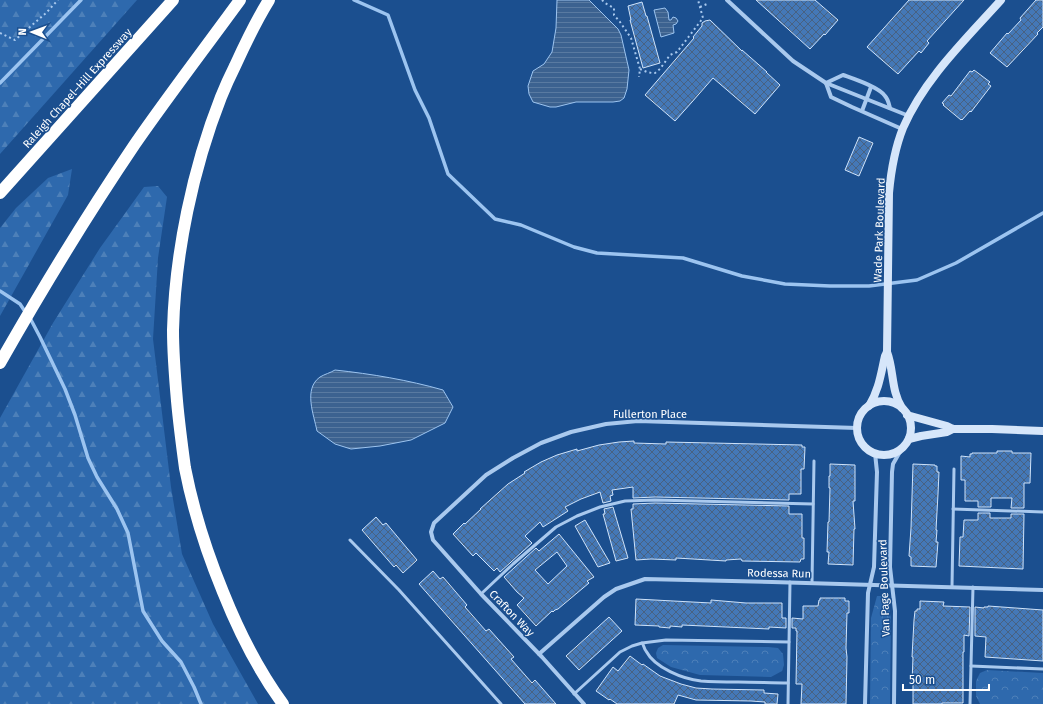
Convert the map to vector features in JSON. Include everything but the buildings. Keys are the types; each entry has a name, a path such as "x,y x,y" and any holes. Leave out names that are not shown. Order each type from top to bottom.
{"highway":[{"name":"Raleigh Chapel–Hill Expressway","path":"0,193 173,0"},
{"path":"0,363 34,303 131,150 240,0"},
{"path":"269,0 243,48 221,96 205,142 193,187 183,234 177,281 174,330 175,376 179,423 186,469 197,517 212,564 231,611 252,655 283,704"}],"street":[{"path":"727,0 793,61 826,82 909,116"},
{"name":"Wade Park Boulevard","path":"905,412 895,393 891,365 887,352 889,193 891,172 903,129 914,105 931,80 1001,0"},
{"path":"826,82 843,75 862,82 881,91 886,97 890,108"},
{"path":"826,82 831,97 903,129"},
{"path":"862,111 871,87"},
{"name":"Wade Park Boulevard","path":"869,406 878,386 887,352"},
{"path":"905,412 910,422 911,431 909,439 901,450 889,455 882,455 868,450 862,444 857,428 859,420 863,412 869,406 877,402 894,404 905,412 953,429 1043,431"},
{"name":"Fullerton Place","path":"431,532 434,523 486,475 541,443 571,432 599,425 638,421 857,428"},
{"path":"909,439 947,432 953,429"},
{"name":"Van Page Boulevard","path":"894,704 895,623 890,567 892,472 901,450"},
{"name":"Van Page Boulevard","path":"865,704 868,607 870,584 874,567 877,474 875,453"},
{"name":"Crafton Way","path":"431,532 433,540 481,594 539,654 584,704"},
{"name":"Rodessa Run","path":"539,654 604,597 616,589 631,583 646,580 870,584 1043,590"}],"lane":[{"path":"812,583 814,461"},
{"path":"952,587 954,469"},
{"path":"481,594 556,527 577,516 600,507 625,501 655,500 813,504"},
{"path":"953,509 1043,512"},
{"path":"350,540 399,590 501,704"},
{"path":"788,704 790,582"},
{"path":"970,704 972,587"},
{"path":"574,694 620,652 642,643 666,640 789,642"},
{"path":"642,643 646,652 664,669 689,678 713,682 788,683"},
{"path":"971,666 1043,668"}],"path":[{"path":"0,33 15,40 46,13 58,0"},
{"path":"602,0 614,8 614,15 631,38 640,69 639,77"},
{"path":"640,69 647,72 655,72 660,69 670,55 677,52 703,18 698,0"},
{"path":"700,8 707,4"}],"green space":[{"path":"0,0 137,0 0,154"},
{"path":"72,169 68,195 0,316 0,228 16,208 48,178"},
{"path":"158,186 167,197 158,258 153,339 171,487 182,554 213,624 258,704 0,704 0,418 53,323 100,248 144,187"},
{"path":"877,596 887,596 891,618 890,704 870,704 871,618"},
{"path":"663,645 778,648 783,654 784,665 782,671 771,677 700,675 671,667 657,658 656,653 658,648"},
{"path":"987,670 1043,673 1043,704 980,704 976,696 976,681 980,673"}],"shaded area":[{"path":"557,0 589,0 618,29 621,35 629,70 627,89 624,98 620,101 576,102 556,107 550,107 533,102 529,94 528,86 533,71 544,64 552,52 556,28"},
{"path":"665,8 668,12 669,20 673,17 678,21 673,25 674,33 661,37 654,10"},
{"path":"335,370 363,373 417,383 443,390 453,407 445,423 411,440 380,446 351,449 335,444 317,431 312,410 311,395 315,382 320,377"}],"waterway":[{"path":"0,83 81,0"},
{"path":"354,0 388,15 415,90 429,118 448,174 495,219 521,225 574,247 597,253 683,258 742,276 785,284 869,286 917,280 956,263 1043,213"},
{"path":"0,291 20,304 26,313"},
{"path":"30,318 65,389 75,415 88,458 97,477 117,509 128,533 143,611 162,641 181,662 201,704"}]}
